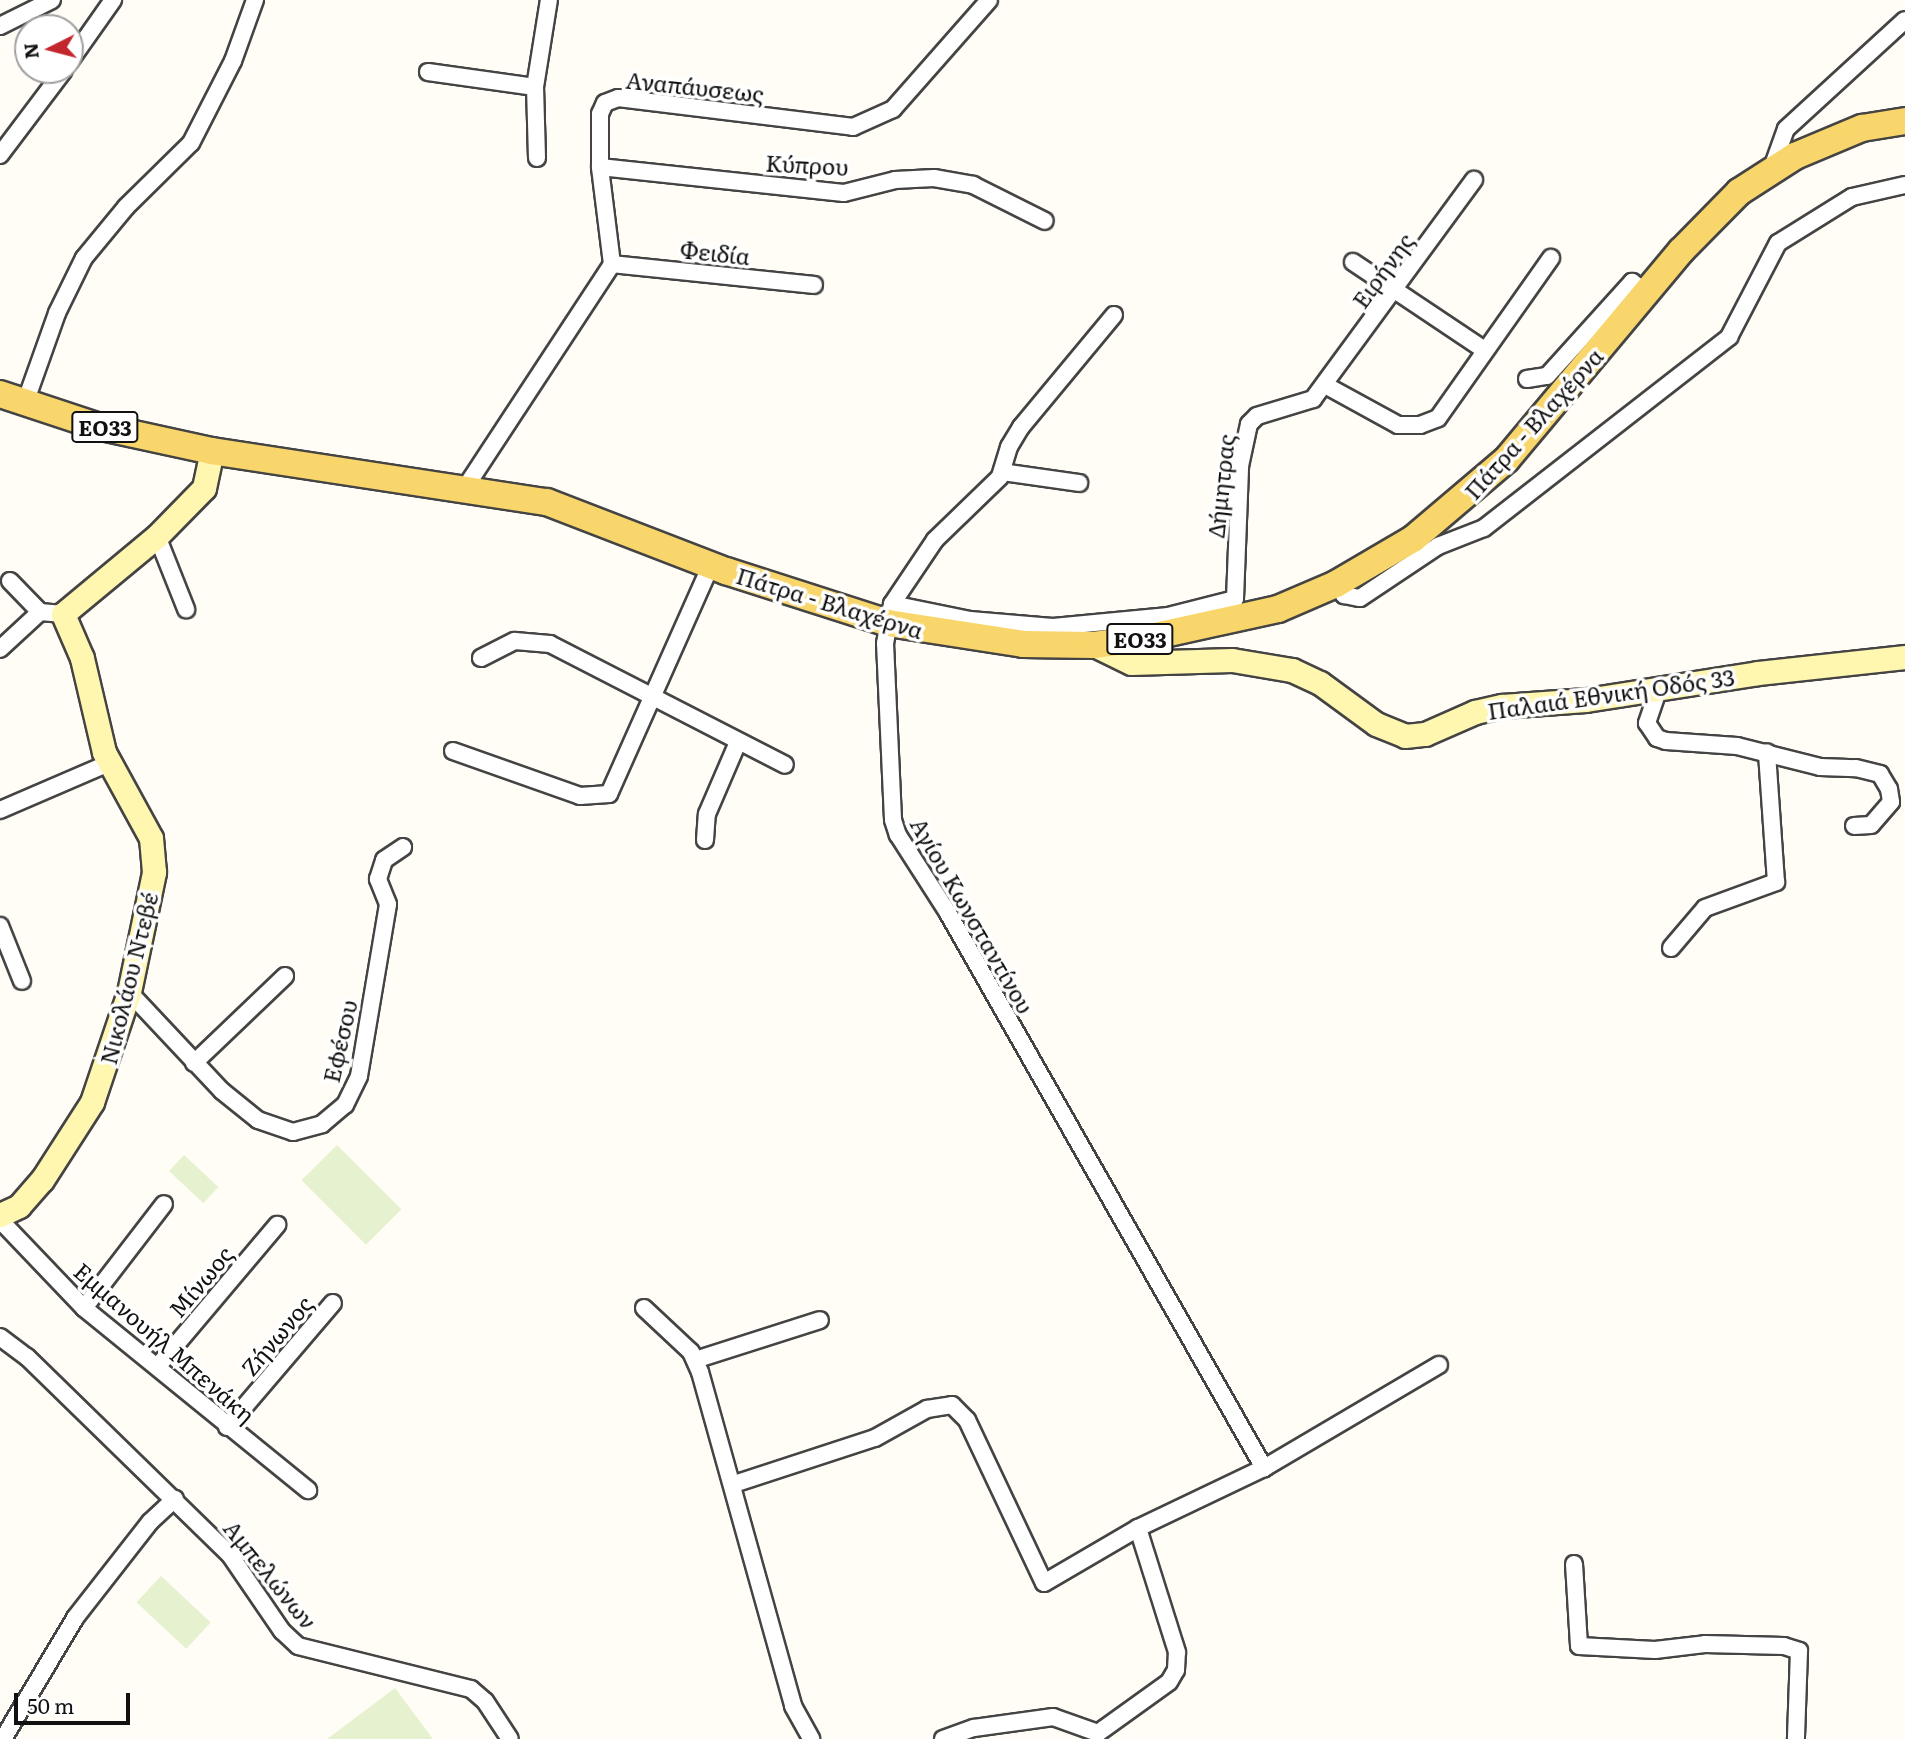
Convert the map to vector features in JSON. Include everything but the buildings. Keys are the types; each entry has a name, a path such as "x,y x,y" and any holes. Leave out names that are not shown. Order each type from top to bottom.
{"main road":[{"name":"Πάτρα - Βλαχέρνα","path":"212,452 547,502 711,565 977,640 1094,645 1228,624 1278,609 1336,584 1413,539 1475,490 1555,405 1708,221 1772,168 1862,128 1905,121"},
{"name":"ΕΟ33","path":"0,394 97,426 212,452"}],"street":[{"path":"0,26 52,0"},
{"path":"84,41 113,0"},
{"path":"25,403 57,313 84,258 126,206 195,137 233,61 255,0"},
{"path":"537,158 535,87 549,0"},
{"name":"Αναπάυσεως","path":"612,264 600,167 600,114 605,103 618,98 853,127 893,109 989,0"},
{"path":"1772,168 1774,150 1786,129 1905,20"},
{"path":"428,72 535,87"},
{"path":"0,155 53,84"},
{"name":"Κύπρου","path":"600,167 844,193 895,180 934,178 972,185 1045,221"},
{"name":"Ειρήνης","path":"1325,385 1474,180"},
{"path":"1336,584 1344,595 1360,598 1438,546 1484,528 1729,337 1778,243 1852,197 1905,185"},
{"path":"1325,385 1398,425 1420,425 1438,418 1483,349 1551,258"},
{"path":"1353,262 1483,349"},
{"path":"465,488 612,264"},
{"name":"Φειδία","path":"612,264 814,285"},
{"path":"1527,379 1547,376 1632,282 1647,293"},
{"path":"890,614 930,546 1002,472 1009,447 1021,427 1114,315"},
{"name":"Δήμητρας","path":"890,614 1053,627 1168,616 1236,599 1240,467 1249,424 1257,416 1300,406 1325,385"},
{"path":"10,581 40,612 63,614 157,536 204,488 212,452"},
{"path":"1002,472 1079,483"},
{"path":"157,536 186,609"},
{"path":"453,751 580,796 601,797 614,788 711,565"},
{"path":"0,649 40,612"},
{"name":"Νικολάου Ντεβέ","path":"0,1218 19,1206 78,1130 114,1049 149,904 154,852 145,822 109,763 91,710 82,658 63,614"},
{"name":"Αγίου Κωνσταντίνου","path":"890,614 887,720 898,835 948,913 1264,1468"},
{"path":"481,658 515,641 550,644 785,765"},
{"name":"Παλαιά Εθνική Οδός 33","path":"1094,645 1130,663 1232,660 1292,670 1320,683 1376,724 1405,736 1425,734 1502,706 1658,691 1758,673 1905,657"},
{"path":"1658,691 1647,723 1657,738 1767,752 1820,766 1856,768 1880,774 1889,789 1891,802 1871,824 1854,826"},
{"path":"705,841 707,814 738,742"},
{"path":"1671,948 1705,908 1776,881 1779,871 1767,752"},
{"path":"0,810 109,763"},
{"name":"Εφέσου","path":"129,992 194,1063 247,1112 282,1130 305,1131 337,1113 352,1094 361,1067 388,904 377,879 384,860 403,847"},
{"path":"0,926 22,981"},
{"path":"194,1063 285,976"},
{"path":"85,1308 164,1204"},
{"name":"Εμμανουήλ Μπενάκη","path":"0,1218 85,1308 308,1490"},
{"name":"Μίνωος","path":"158,1366 277,1225"},
{"name":"Ζήνωνος","path":"228,1427 333,1303"},
{"path":"644,1308 695,1360 734,1484 793,1706 811,1739"},
{"path":"695,1360 820,1320"},
{"name":"Αμπελώνων","path":"0,1337 27,1357 230,1555 282,1631 298,1646 471,1689 485,1701 510,1739"},
{"path":"734,1484 875,1438 927,1409 952,1405 967,1420 1044,1583 1138,1528 1264,1468 1439,1365"},
{"path":"3,1739 75,1618 150,1522 175,1499"},
{"path":"943,1739 974,1728 1053,1717 1098,1732 1169,1682 1176,1670 1177,1652 1138,1528"},
{"path":"1574,1564 1579,1646 1655,1650 1706,1644 1770,1646 1799,1651 1796,1739"}],"green space":[{"path":"337,1145 401,1209 366,1245 302,1180"},
{"path":"184,1155 218,1187 203,1203 169,1171"},
{"path":"161,1576 211,1622 186,1649 136,1602"},
{"path":"395,1688 433,1739 327,1739"}]}
